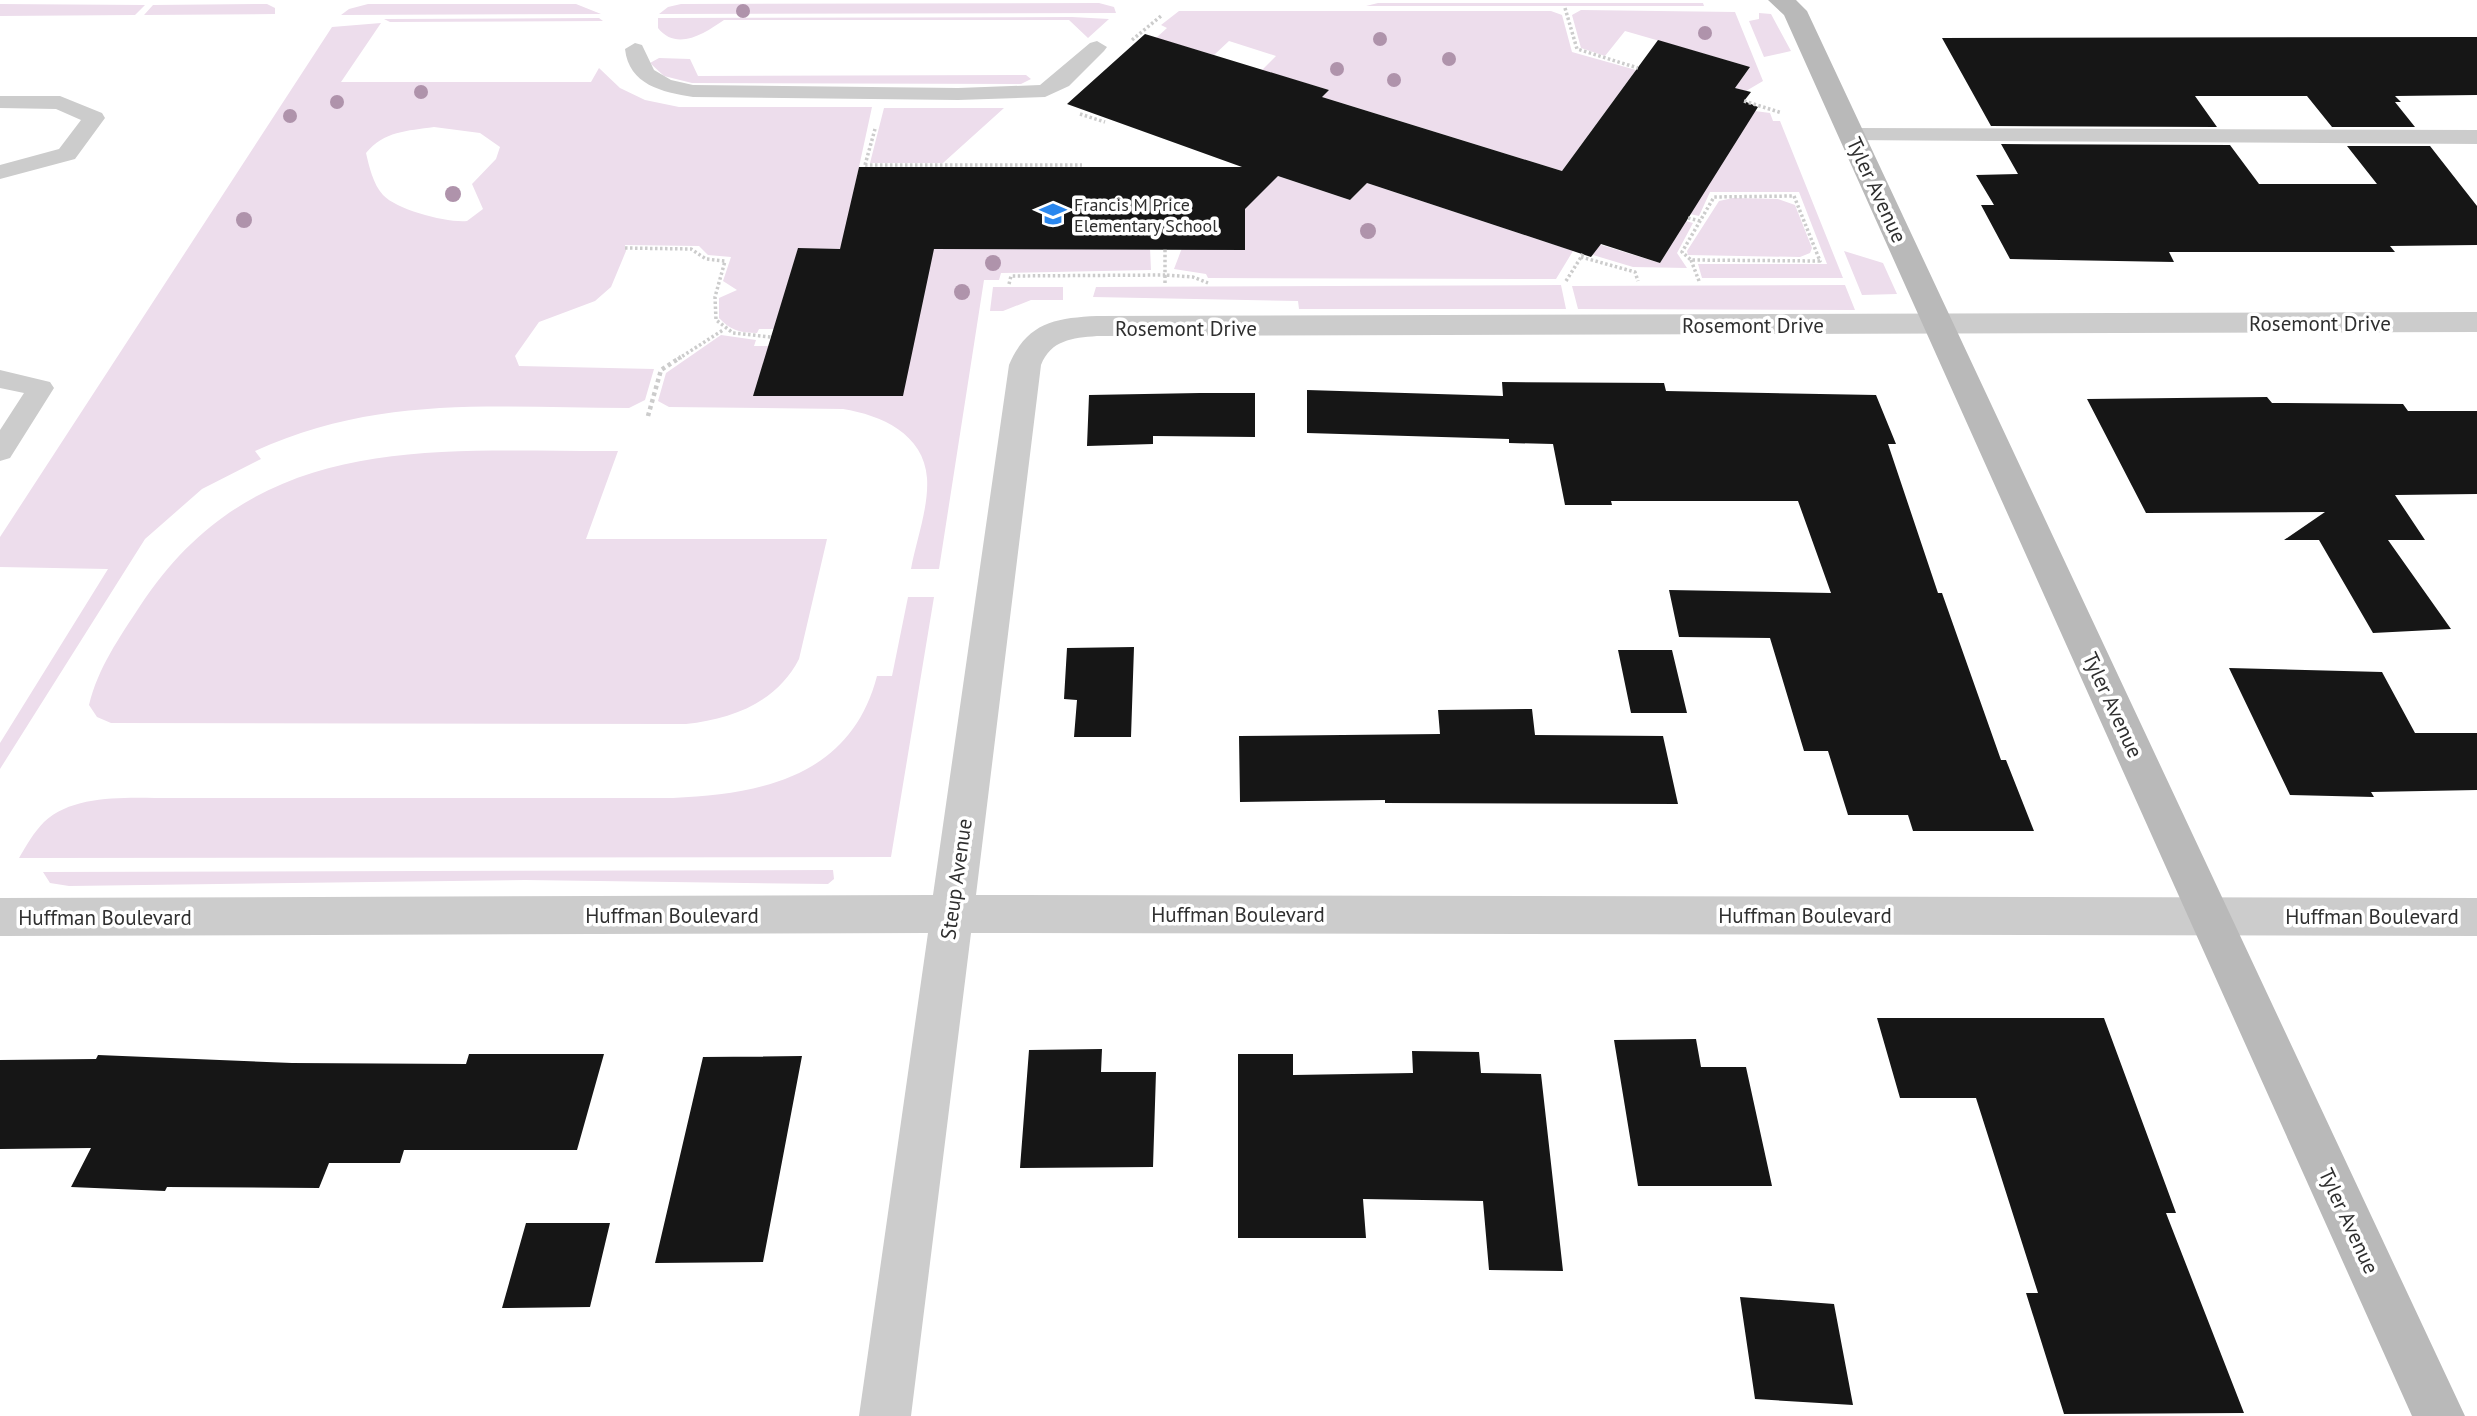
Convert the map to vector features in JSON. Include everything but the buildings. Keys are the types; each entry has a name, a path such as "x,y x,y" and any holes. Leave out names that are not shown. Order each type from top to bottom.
{"street":[{"name":"Tyler Avenue","path":"1780,0 1795,11 2439,1416"},
{"name":"Rosemont Drive","path":"1033,344 1045,334 1063,330 1095,329 2477,322"},
{"name":"Steup Avenue","path":"885,1416 1025,365 1033,344"},
{"name":"Huffman Boulevard","path":"0,917 952,914 2477,917"}],"lane":[{"path":"635,49 638,67 651,78 670,88 693,92 958,94 1045,91 1070,74 1097,47"},
{"path":"0,102 60,103 94,118 67,154 0,172"},
{"path":"1852,135 2477,137"},
{"path":"0,379 41,388 0,451"}],"path":[{"path":"1565,8 1577,49 1638,68"},
{"path":"1744,101 1782,113"},
{"path":"878,117 865,166 1082,165"},
{"path":"1691,260 1820,261 1794,196 1714,197 1682,253 1691,260 1699,281"},
{"path":"1688,218 1700,222"},
{"path":"625,248 691,249 706,259 725,261 713,300 713,313 723,330 745,337 771,337"},
{"path":"1165,248 1165,283"},
{"path":"1566,281 1582,256 1635,272 1638,281"},
{"path":"1009,284 1011,276 1165,275 1192,277 1208,283"},
{"path":"648,416 661,370 723,330"}],"shaded area":[{"path":"1099,3 1114,7 1116,13 659,14 668,7 681,4"},
{"path":"1378,3 1703,3 1704,6 1366,6"},
{"path":"0,4 145,5 135,15 0,16"},
{"path":"267,4 275,8 275,14 144,15 153,5"},
{"path":"368,4 576,4 601,14 341,15 349,9"},
{"path":"1581,10 1735,12 1763,81 1746,91 1735,88 1750,67 1625,31 1605,56 1581,48 1572,15"},
{"path":"1179,11 1551,11 1562,15 1572,52 1636,70 1562,171 1322,97 1329,90 1262,70 1276,56 1229,41 1214,55 1156,38 1167,28 1161,25"},
{"path":"1759,13 1771,14 1791,51 1764,57 1749,21 1759,19"},
{"path":"599,18 603,21 390,22 384,19"},
{"path":"658,18 1109,19 1088,38 1069,20 724,20 700,35 682,39 674,39 658,28"},
{"path":"381,23 341,82 591,82 599,68 620,88 645,100 679,107 872,107 849,213 852,249 798,249 774,329 759,329 757,333 736,330 719,318 719,298 737,290 723,281 731,257 708,255 699,246 625,245 626,251 611,287 595,301 539,322 515,356 519,366 654,369 645,400 629,408 485,407 393,412 347,420 301,433 255,451 261,459 202,489 145,539 0,769 0,743 108,569 0,567 0,537 332,27","holes":["434,127 480,133 500,147 496,159 472,184 483,209 467,221 447,220 399,206 383,195 372,175 366,153 388,136"]},
{"path":"659,58 690,59 698,76 1026,75 1031,79 1021,84 692,83 664,76 650,63"},
{"path":"884,108 1004,108 943,163 870,163"},
{"path":"1755,111 1770,113 1773,121 1780,121 1843,278 1702,278 1698,264 1827,264 1799,192 1710,192 1699,216 1690,214"},
{"path":"1278,176 1350,200 1367,183 1573,251 1556,279 1208,278 1206,274 1174,269 1182,248 1245,250 1245,178"},
{"path":"1733,198 1778,199 1795,205 1812,248 1810,253 1800,257 1688,255 1687,251 1719,201"},
{"path":"1686,221 1693,223 1677,253 1687,268 1633,267 1593,255 1598,244 1660,263"},
{"path":"1150,248 1151,270 1001,273 999,280 984,280 939,569 911,569 924,512 927,478 918,449 898,429 872,416 843,409 669,407 658,401 666,373 721,335 756,340 754,346 768,346 934,249"},
{"path":"1844,251 1883,263 1897,294 1862,295"},
{"path":"1561,285 1566,309 1299,309 1298,301 1093,297 1096,287"},
{"path":"1845,285 1855,310 1578,309 1572,286"},
{"path":"993,287 1063,287 1063,300 1031,300 1003,311 990,311"},
{"path":"618,451 586,539 827,539 799,659 779,687 752,706 720,718 686,724 111,723 97,717 89,705 98,678 117,642 140,606 186,549 238,507 293,479 353,462 416,454"},
{"path":"908,597 934,597 891,857 19,858 40,826 58,812 73,805 109,799 673,798 707,796 770,784 799,773 825,757 847,737 864,710 877,676 892,676"},
{"path":"833,870 834,879 828,884 525,880 69,886 50,883 43,872"}],"place":[{"name":"Francis M Price Elementary School","path":"1053,214"}]}
